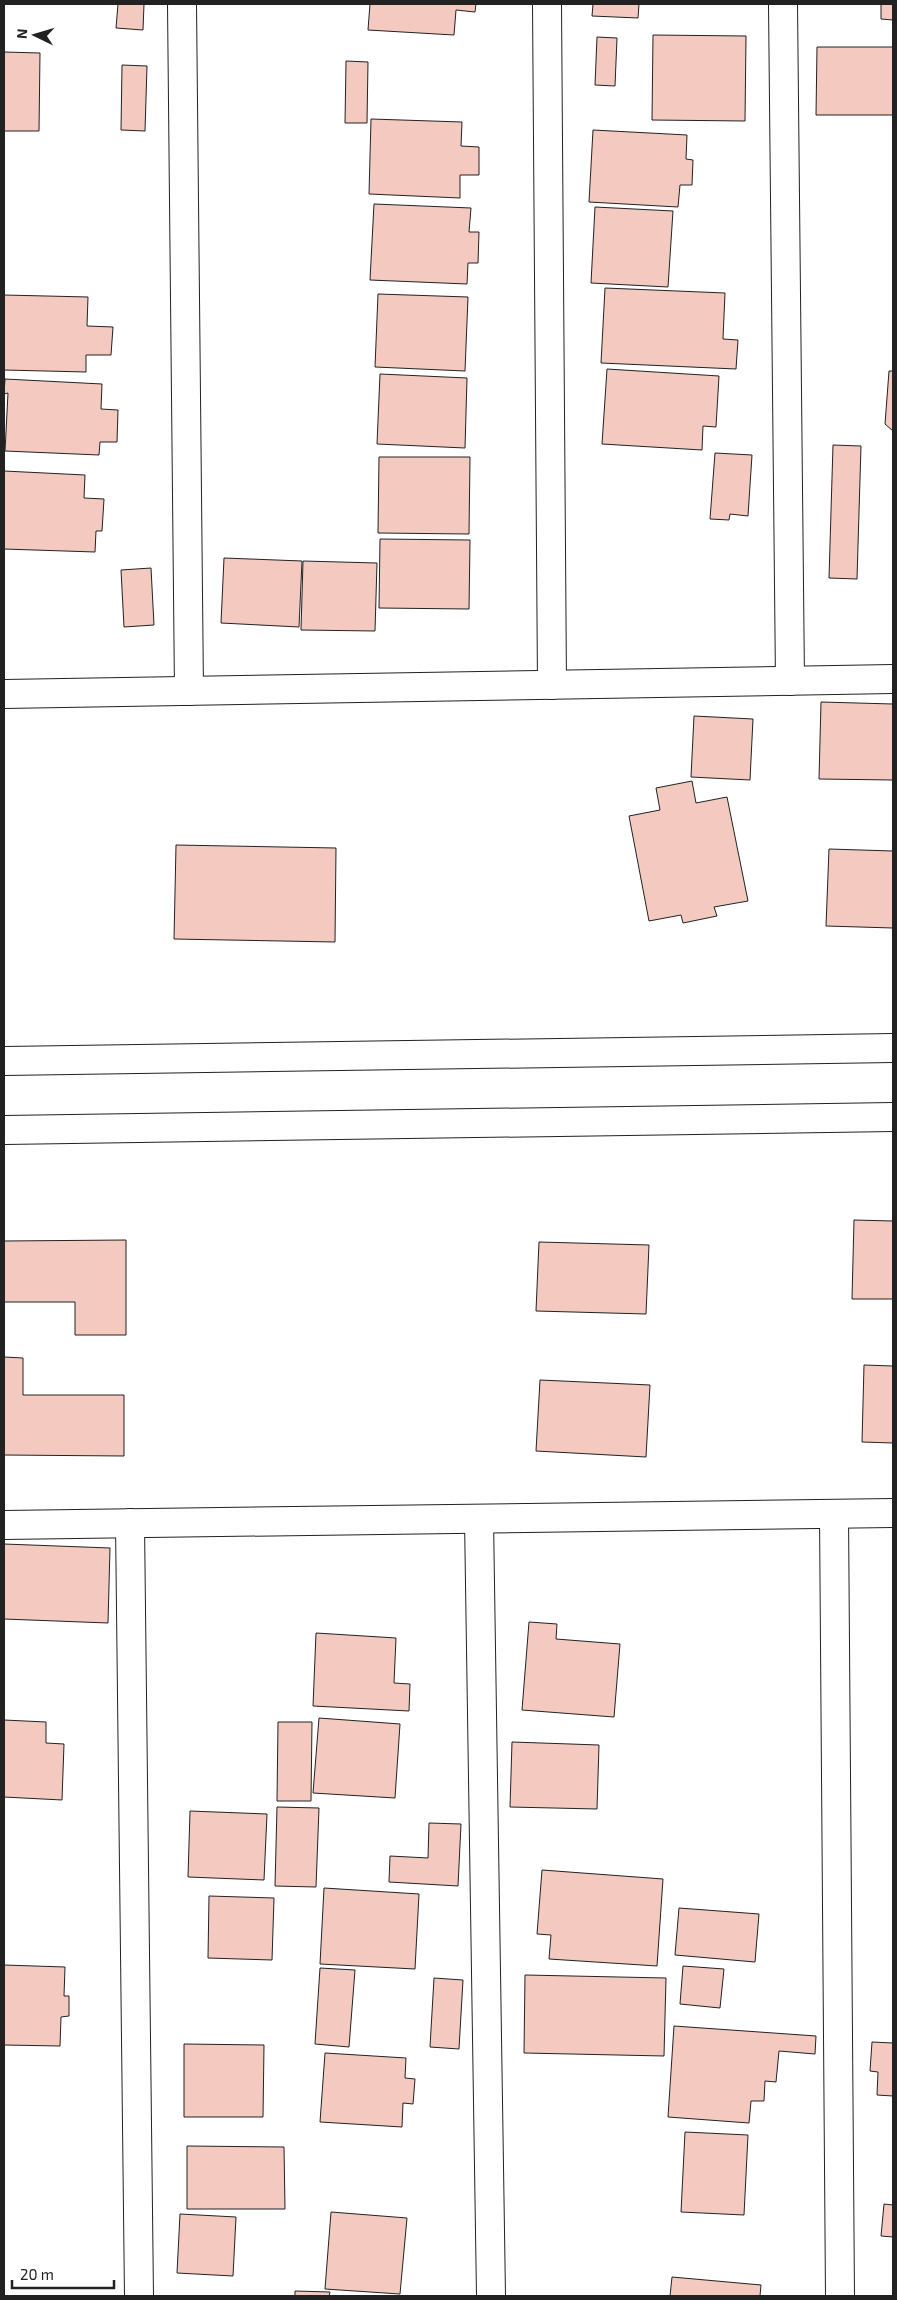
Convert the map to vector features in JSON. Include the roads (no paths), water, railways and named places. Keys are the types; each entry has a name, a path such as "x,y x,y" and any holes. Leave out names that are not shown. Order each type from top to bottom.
{"street":[{"path":"182,4 189,691"},
{"path":"547,4 552,685"},
{"path":"783,4 790,681"},
{"path":"4,694 893,679"},
{"path":"4,1061 893,1048"},
{"path":"4,1130 893,1117"},
{"path":"4,1525 893,1513"},
{"path":"834,1514 840,2296"},
{"path":"479,1519 492,2296"},
{"path":"130,1524 139,2296"}]}
